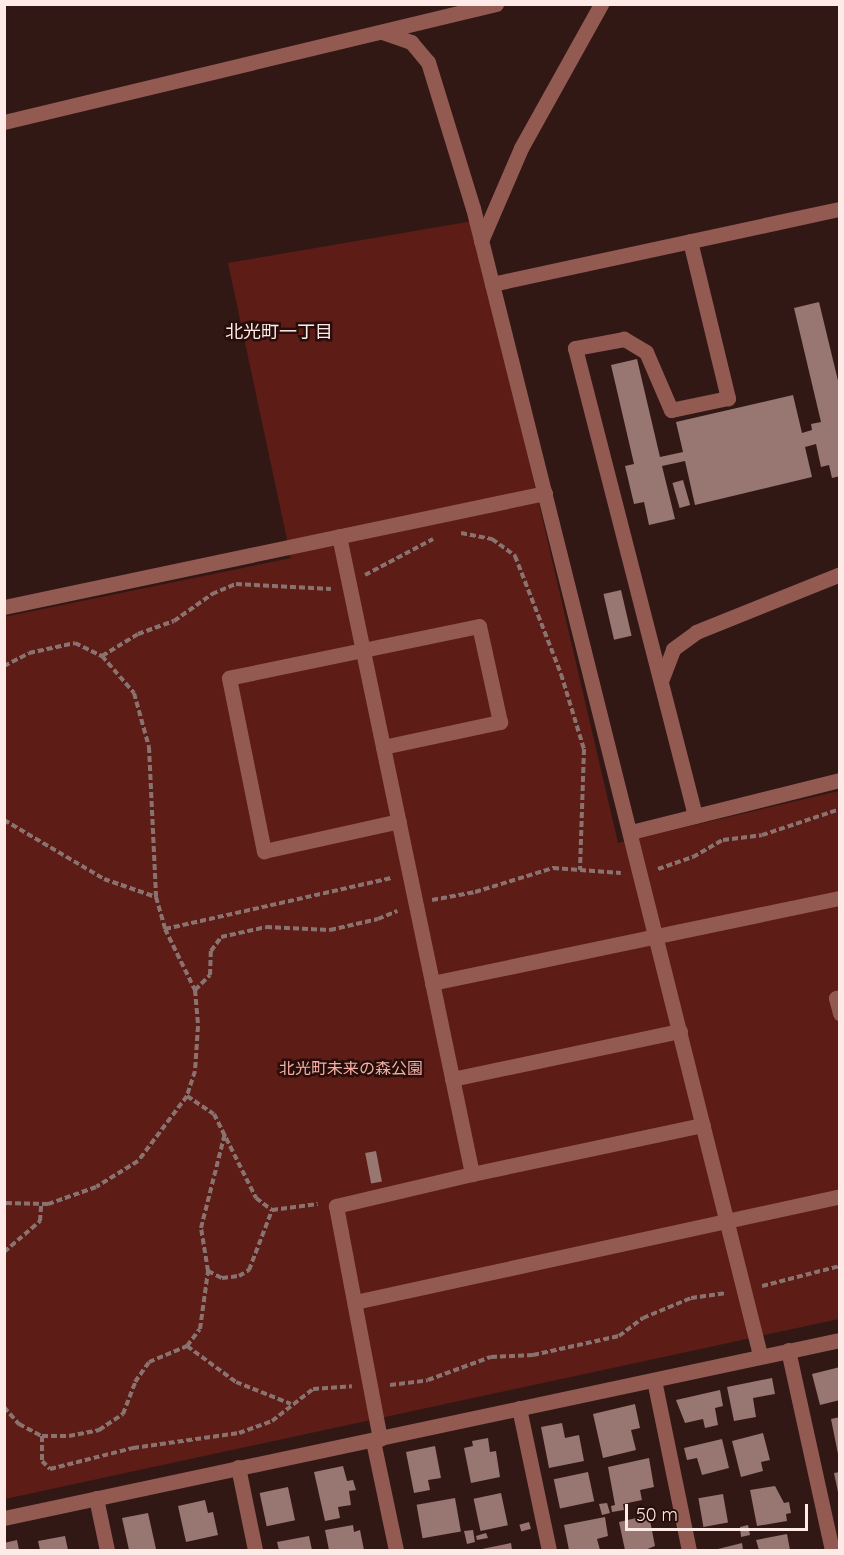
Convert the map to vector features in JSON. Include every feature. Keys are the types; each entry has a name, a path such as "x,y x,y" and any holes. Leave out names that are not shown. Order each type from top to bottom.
{"street":[{"path":"4,123 496,4"},
{"path":"481,240 521,148 601,4"},
{"path":"382,32 411,42 428,62 481,240 642,875 760,1355"},
{"path":"492,284 840,209"},
{"path":"690,241 728,398 671,410 646,352 624,339 575,348 695,816"},
{"path":"4,607 545,492"},
{"path":"339,536 472,1174"},
{"path":"660,681 673,649 696,632 840,574"},
{"path":"383,747 500,722 479,626 229,678 264,851 399,821"},
{"path":"631,832 840,780"},
{"path":"432,983 840,898"},
{"path":"840,997 836,998 840,1013"},
{"path":"452,1079 680,1031"},
{"path":"396,1551 370,1385 336,1206 472,1174 703,1125"},
{"path":"355,1302 840,1196"},
{"path":"4,1518 238,1467 377,1440 760,1355 840,1340"},
{"path":"788,1350 832,1551"},
{"path":"654,1380 690,1551"},
{"path":"519,1408 549,1551"},
{"path":"238,1467 255,1551"},
{"path":"96,1498 107,1551"}],"path":[{"path":"4,666 29,652 75,643 102,656 134,693 149,747 156,897 165,929 195,990 195,1071 187,1096 138,1161 96,1187 41,1205 4,1203"},
{"path":"195,990 210,975 211,951 221,937 266,927 330,930 378,920 416,903 475,892 553,868 642,875 693,857 723,840 762,835 840,809"},
{"path":"4,820 104,879 156,897"},
{"path":"165,929 410,874"},
{"path":"187,1096 214,1114 225,1133 239,1170 256,1198 272,1210 316,1203 336,1206"},
{"path":"4,1407 19,1424 42,1436 69,1436 99,1430 123,1414 149,1362 187,1346 200,1329 208,1271 201,1228 225,1133"},
{"path":"4,1252 40,1221 41,1205"},
{"path":"208,1271 222,1278 239,1276 249,1270 272,1210"},
{"path":"42,1436 42,1461 50,1469 133,1448 239,1432 272,1421 313,1389 428,1380 491,1357 533,1354 619,1336 643,1318 691,1298 744,1290 840,1266"},
{"path":"187,1346 236,1382 292,1404"}],"green space":[{"name":"北光町未来の森公園","path":"473,221 618,843 839,791 839,1319 5,1499 4,617 291,558 228,263"}],"building":[{"path":"819,302 840,389 840,476 832,478 829,465 821,467 816,444 805,447 812,477 695,505 685,461 662,466 675,519 649,525 644,502 634,504 625,466 634,464 611,365 637,359 660,457 683,452 676,422 793,395 802,433 812,430 811,424 821,422 794,308"},
{"path":"683,480 690,505 680,508 672,483"},
{"path":"621,590 632,636 614,640 603,594"},
{"path":"376,1151 382,1181 371,1184 365,1153"},
{"path":"840,1367 840,1400 820,1405 812,1374"},
{"path":"772,1378 775,1394 753,1398 756,1417 734,1421 727,1387"},
{"path":"720,1390 723,1406 715,1408 718,1425 705,1428 703,1419 685,1423 676,1400"},
{"path":"635,1404 640,1428 631,1430 636,1450 603,1458 593,1414"},
{"path":"840,1417 840,1454 838,1454 831,1419"},
{"path":"562,1423 565,1438 579,1435 584,1461 549,1468 541,1427"},
{"path":"763,1433 770,1460 761,1462 763,1471 741,1477 732,1441"},
{"path":"488,1438 490,1452 496,1451 500,1477 471,1483 464,1448 473,1446 472,1441"},
{"path":"722,1439 729,1468 702,1475 697,1458 687,1460 684,1448"},
{"path":"435,1446 441,1478 428,1480 430,1490 414,1493 406,1452"},
{"path":"649,1458 654,1487 640,1490 642,1500 623,1504 624,1510 612,1512 611,1506 615,1505 608,1467"},
{"path":"343,1466 347,1481 353,1480 356,1490 349,1491 351,1505 338,1507 340,1518 325,1521 314,1472"},
{"path":"588,1472 594,1501 560,1509 554,1479"},
{"path":"840,1472 840,1492 838,1492 834,1473"},
{"path":"775,1486 784,1503 789,1502 791,1513 786,1514 787,1521 757,1526 750,1490"},
{"path":"288,1487 295,1520 267,1526 260,1493"},
{"path":"501,1493 508,1525 480,1531 474,1499"},
{"path":"723,1494 728,1523 703,1527 698,1498"},
{"path":"455,1498 461,1531 422,1538 417,1505"},
{"path":"205,1500 208,1513 213,1512 218,1535 186,1542 178,1506"},
{"path":"607,1503 610,1513 602,1515 599,1504"},
{"path":"148,1513 156,1549 129,1550 122,1518"},
{"path":"649,1515 655,1546 645,1550 625,1550 619,1522"},
{"path":"605,1517 608,1536 597,1539 600,1550 569,1550 564,1525"},
{"path":"529,1522 531,1529 521,1531 519,1525"},
{"path":"353,1525 354,1532 360,1530 364,1550 329,1550 325,1530"},
{"path":"748,1525 750,1535 741,1537 740,1527"},
{"path":"473,1530 475,1542 467,1544 464,1531"},
{"path":"486,1533 488,1538 477,1540 476,1536"},
{"path":"787,1534 790,1550 759,1550 756,1540"},
{"path":"65,1536 68,1550 40,1550 38,1541"},
{"path":"309,1536 312,1550 279,1550 277,1542"},
{"path":"17,1540 19,1550 4,1550 4,1543"},
{"path":"511,1543 512,1550 482,1550 482,1549"},
{"path":"742,1543 743,1550 714,1550"}],"district":[{"name":"北光町一丁目","path":"279,332"}]}
